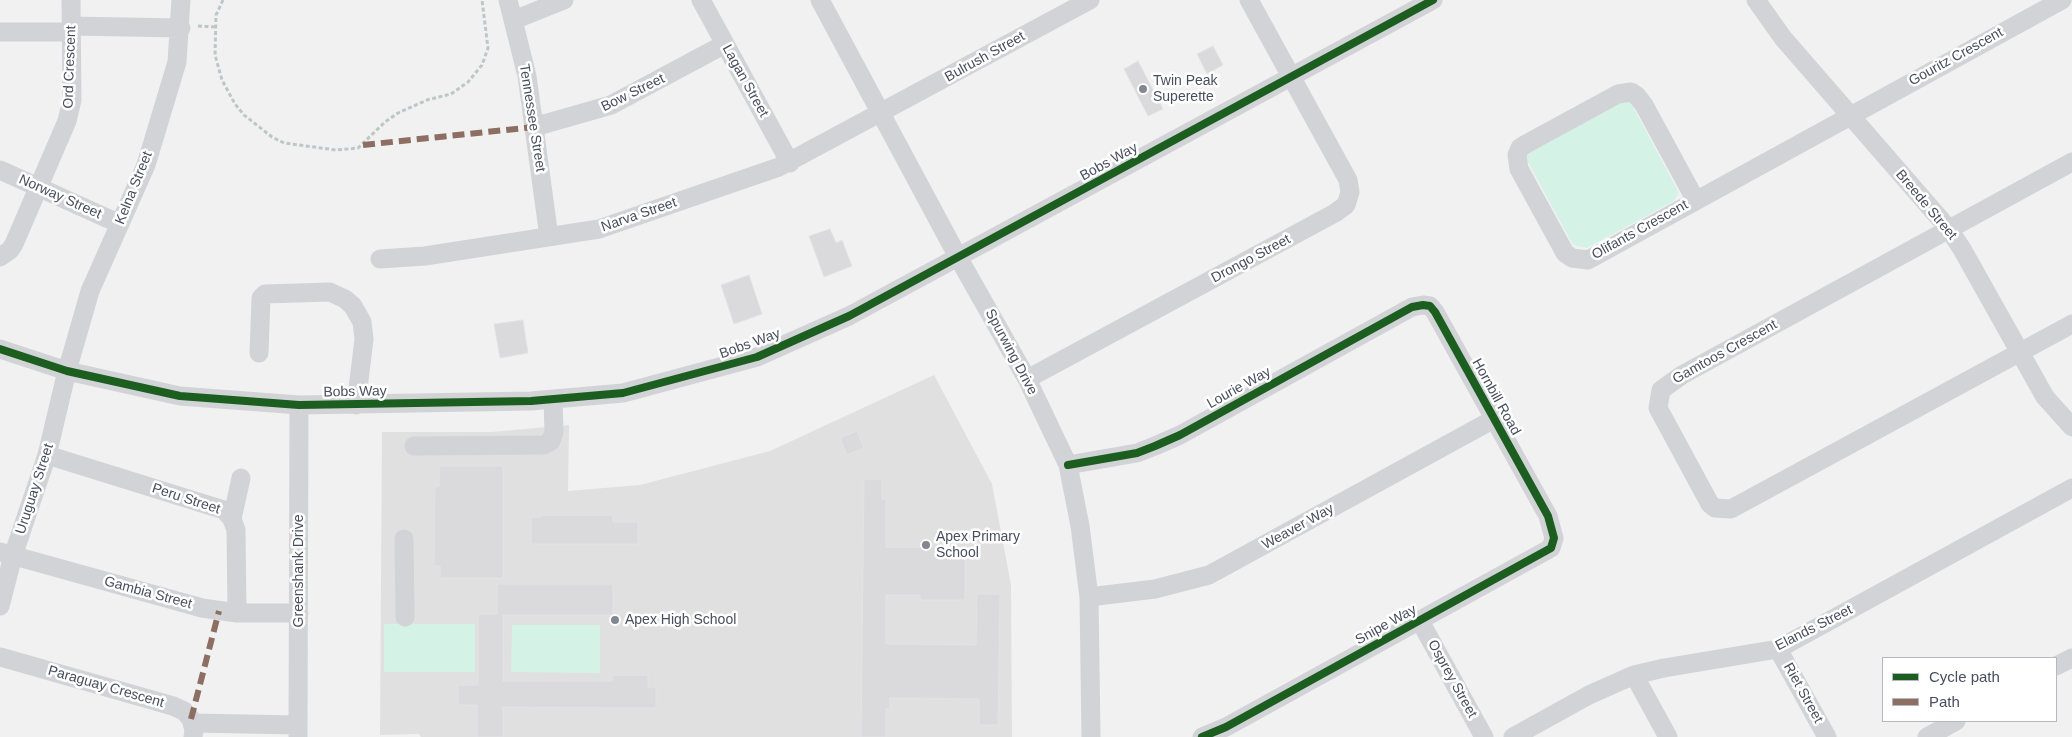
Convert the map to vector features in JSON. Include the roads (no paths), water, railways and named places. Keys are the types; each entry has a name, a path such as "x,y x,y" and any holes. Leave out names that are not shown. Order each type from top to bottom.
{"street":[{"name":"Ord Crescent","path":"0,257 10,250 14,244 64,132 70,111 71,0"},
{"name":"Kelna Street","path":"67,371 90,291 146,166 177,62 181,28 181,0"},
{"name":"Tennessee Street","path":"508,0 527,76 549,237"},
{"path":"514,20 564,0"},
{"name":"Lagan Street","path":"701,0 790,162"},
{"name":"Spurwing Drive","path":"820,0 958,257 1027,379 1068,465 1080,526 1089,597 1091,737"},
{"name":"Bulrush Street","path":"881,114 1090,0"},
{"path":"1249,0 1291,77"},
{"name":"Bobs Way","path":"0,349 67,371 180,396 299,405 553,400 623,393 757,357 849,316 1433,0"},
{"name":"Gouritz Crescent","path":"1850,115 2062,0"},
{"name":"Breede Street","path":"1764,3 1789,45 1948,228 1962,249 2044,397 2072,427"},
{"path":"0,32 181,28"},
{"name":"Bow Street","path":"534,127 611,105 725,44"},
{"name":"Drongo Street","path":"1027,379 1335,213 1346,204 1350,192 1348,180 1291,77"},
{"name":"Olifants Crescent","path":"1695,199 1644,105 1631,92 1618,94 1534,139 1520,148 1517,155 1519,169 1565,253 1581,261 1600,254 1695,199 1850,115"},
{"name":"Narva Street","path":"380,259 425,256 599,229 790,162 881,114"},
{"path":"1948,228 2072,162"},
{"name":"Norway Street","path":"0,170 120,224"},
{"name":"Gamtoos Crescent","path":"1948,228 1665,386 1659,396 1658,408 1701,490 1715,508 1731,509 1743,504 2020,352"},
{"path":"259,353 261,298 265,294 330,292 345,299 353,306 362,322 364,339 356,405"},
{"name":"Hornbill Road","path":"1412,306 1430,306 1435,312 1548,516"},
{"name":"Lourie Way","path":"1068,465 1137,452 1164,443 1412,306"},
{"path":"2020,352 2072,324"},
{"name":"Uruguay Street","path":"0,606 6,554 47,456 67,371"},
{"path":"414,446 540,454 553,437 553,400"},
{"name":"Greenshank Drive","path":"298,731 299,405"},
{"name":"Weaver Way","path":"1089,597 1170,586 1209,575 1494,419"},
{"name":"Peru Street","path":"47,456 224,510 232,519 236,530 236,613"},
{"path":"232,519 241,478"},
{"name":"Elands Street","path":"1513,737 1589,695 1634,675 1664,668 1778,649 2072,488"},
{"name":"Snipe Way","path":"1202,737 1226,727 1551,548 1554,538 1548,516"},
{"path":"404,539 405,617"},
{"name":"Gambia Street","path":"6,554 202,608 236,613 299,613"},
{"name":"Osprey Street","path":"1420,621 1484,737"},
{"name":"Riet Street","path":"1778,649 1827,737"},
{"name":"Paraguay Crescent","path":"0,657 173,706 184,711 193,730"},
{"path":"2057,666 2072,658"},
{"path":"1634,675 1668,737"},
{"path":"1927,737 1954,722"},
{"path":"193,730 298,731"}],"place":[{"name":"Twin Peak Superette","path":"1143,89"},
{"name":"Apex Primary School","path":"926,545"},
{"name":"Apex High School","path":"615,620"}]}
